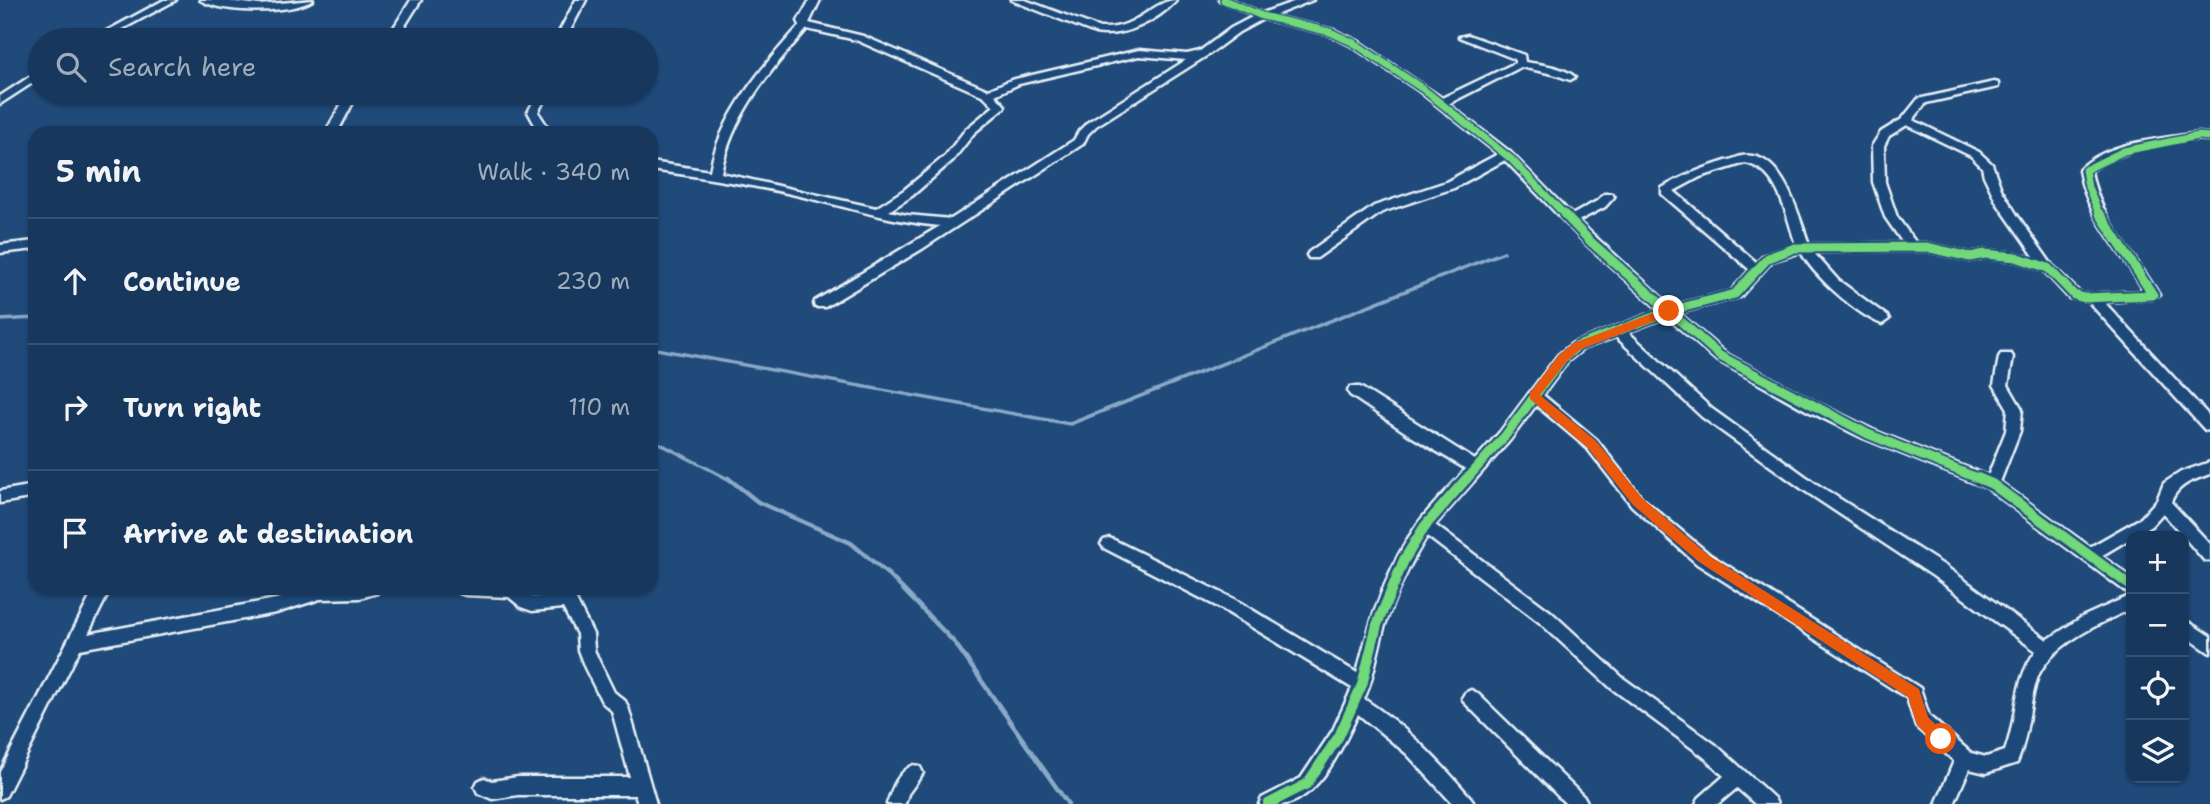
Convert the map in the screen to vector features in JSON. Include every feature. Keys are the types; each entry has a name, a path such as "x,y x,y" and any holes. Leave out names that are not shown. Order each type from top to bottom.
{"street":[{"path":"118,28 171,0"},
{"path":"205,0 243,7 285,7 308,0"},
{"path":"398,28 416,0"},
{"path":"566,28 581,0"},
{"path":"805,25 803,21 807,10 815,0"},
{"path":"1016,0 1099,31 1112,33 1147,19 1172,0"},
{"path":"1224,0 1247,5 1262,16 1330,32 1354,43 1441,103 1506,154 1591,242 1720,356 1868,434 1992,484 2126,582"},
{"path":"820,304 1079,142 1083,133 1093,124 1204,54 1235,30 1262,16 1308,0"},
{"path":"805,25 859,38 988,94 1000,107 970,131 949,158 908,193 878,212"},
{"path":"715,175 716,160 741,108 784,47 805,25"},
{"path":"1464,37 1520,57 1520,64"},
{"path":"988,94 1015,82 1139,53 1187,57 1204,54"},
{"path":"1441,103 1520,64 1556,71 1570,77"},
{"path":"0,102 28,82"},
{"path":"1912,247 1891,217 1878,176 1878,146 1895,125 1906,121 1922,101 1994,85"},
{"path":"335,126 346,105"},
{"path":"537,105 533,112 544,126"},
{"path":"1906,121 1975,154 1988,166 1987,175 1994,190 2049,268 2074,295 2092,298 2153,295 2096,208 2088,191 2085,170 2114,154 2198,135 2210,137"},
{"path":"1313,255 1378,209 1450,185 1506,154"},
{"path":"1756,269 1665,191 1717,167 1743,159 1754,161 1774,173 1789,204 1804,248 1833,284 1882,319"},
{"path":"658,167 715,175 907,219 951,223"},
{"path":"1571,220 1601,204 1608,197"},
{"path":"0,249 28,246"},
{"path":"1268,804 1307,784 1339,736 1358,694 1377,625 1404,560 1425,526 1506,436 1534,396 1578,346 1669,311 1735,295 1756,269 1777,253 1804,248 1912,247 1970,257 1985,254 2016,257 2049,268"},
{"path":"2092,298 2210,426"},
{"path":"1617,330 1707,412 1810,487 1939,571 2048,650"},
{"path":"1992,484 2013,431 2015,409 2001,385 2006,358"},
{"path":"1355,391 1476,468"},
{"path":"1534,396 1592,444 1637,502 1703,559 1914,693 1922,721 1966,760 1986,765 2011,757 2018,744 2030,673 2048,650 2077,628 2126,604"},
{"path":"2091,554 2146,522 2162,503 2169,487 2186,475 2210,468"},
{"path":"0,497 28,492"},
{"path":"2162,503 2210,555"},
{"path":"1425,526 1545,617 1617,683 1710,751 1768,804"},
{"path":"1109,544 1228,604 1358,694 1379,717 1419,751 1465,804"},
{"path":"0,790 99,595"},
{"path":"75,643 202,621 292,595"},
{"path":"484,786 492,790 518,786 644,795 619,707 608,697 591,663 586,650 585,634 569,603 559,599 534,605 519,595"},
{"path":"2189,630 2210,646"},
{"path":"1471,698 1579,804"},
{"path":"1945,804 1959,768 1966,760"},
{"path":"896,804 901,789 914,773"},
{"path":"1706,804 1737,776"}],"waterway":[{"path":"658,349 1070,424 1504,252"},
{"path":"0,320 28,318"},
{"path":"658,443 730,480"},
{"path":"728,478 758,502 851,543 890,576 955,643 1068,804"}],"cycle path":[{"path":"1224,0 1262,16 1330,32 1354,43 1423,89 1511,159 1591,242 1720,356 1868,434 1992,484 2126,582"},
{"path":"1268,804 1307,784 1339,736 1362,685 1377,625 1404,560 1425,526 1505,436 1563,358 1578,346 1669,311 1735,294 1768,258 1795,248 1926,247 1970,257 1985,254 2016,257 2048,268 2074,295 2084,298 2153,295 2102,219 2088,187 2085,170 2124,151 2198,136 2210,137"}],"route":[{"path":"1669,311 1578,346 1563,358 1534,396 1592,444 1637,502 1703,559 1914,693 1922,721 1941,739"}]}
